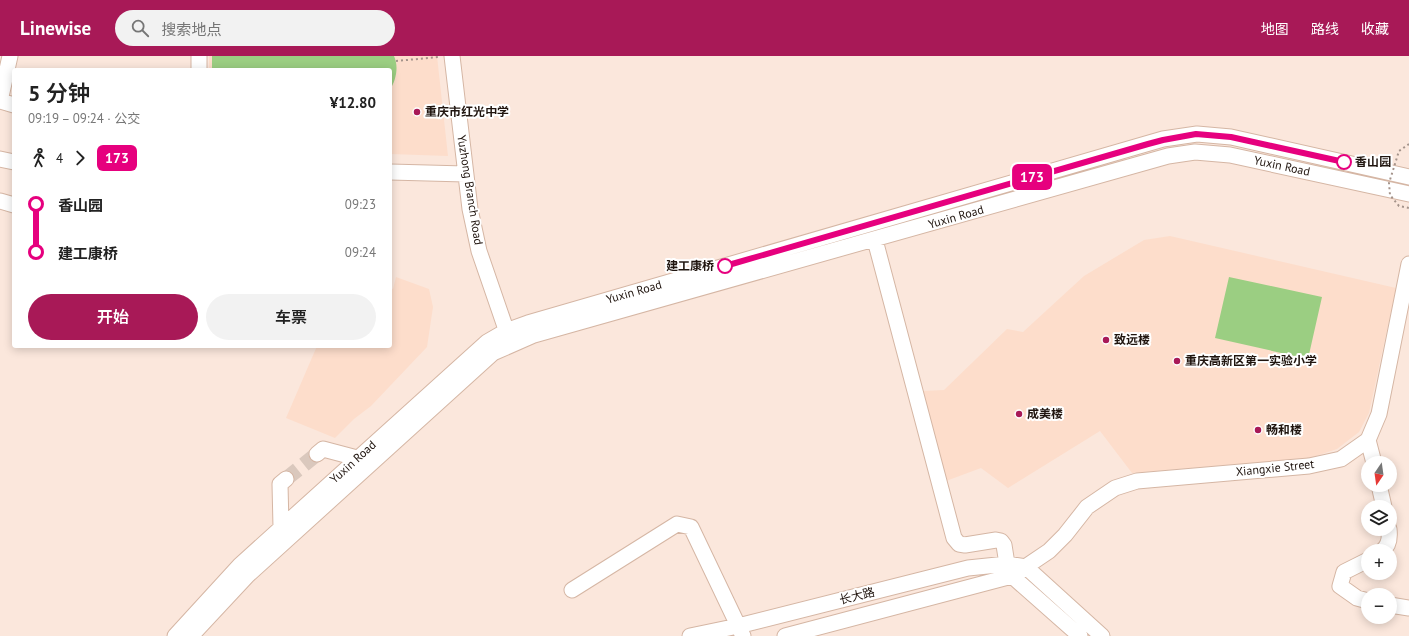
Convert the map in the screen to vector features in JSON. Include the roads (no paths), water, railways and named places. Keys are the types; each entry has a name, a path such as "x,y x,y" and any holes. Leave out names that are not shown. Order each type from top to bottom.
{"street":[{"path":"10,56 0,101 12,104"},
{"path":"199,56 199,68"},
{"name":"Yuzhong Branch Road","path":"446,56 470,209 480,251 509,337"},
{"name":"Yuxin Road","path":"190,636 260,565 509,337 543,318 1163,140 1196,134 1231,137 1409,177"},
{"name":"Yuxin Road","path":"175,636 240,565 487,342 509,337 534,335 875,240 1168,156 1195,152 1230,154 1409,194"},
{"path":"0,158 12,161"},
{"path":"392,172 465,174"},
{"path":"0,201 12,204"},
{"path":"875,240 954,538 959,544 965,545 996,540 1001,541 1004,545 1010,570 1080,636"},
{"path":"1372,456 1368,440 1379,414 1409,264"},
{"name":"Xiangxie Street","path":"1010,570 1026,567 1049,551 1065,535 1087,507 1114,488 1137,481 1308,466 1341,459 1368,440"},
{"path":"317,454 323,449 357,458"},
{"path":"281,527 280,484 286,479"},
{"path":"572,590 677,524 691,527 740,631"},
{"path":"1361,564 1344,572 1340,586 1361,599"},
{"path":"1026,567 1102,636"},
{"name":"长大路","path":"690,636 740,631 968,568 1010,570"},
{"name":"长大路","path":"785,636 1010,570"},
{"path":"1397,606 1409,608"}],"tunnel":[{"path":"286,479 317,454"}],"place":[{"name":"重庆市红光中学","path":"417,112"},
{"name":"香山园","path":"1344,162"},
{"name":"建工康桥","path":"725,266"},
{"name":"致远楼","path":"1106,340"},
{"name":"重庆高新区第一实验小学","path":"1177,361"},
{"name":"成美楼","path":"1019,414"},
{"name":"畅和楼","path":"1258,430"}]}
